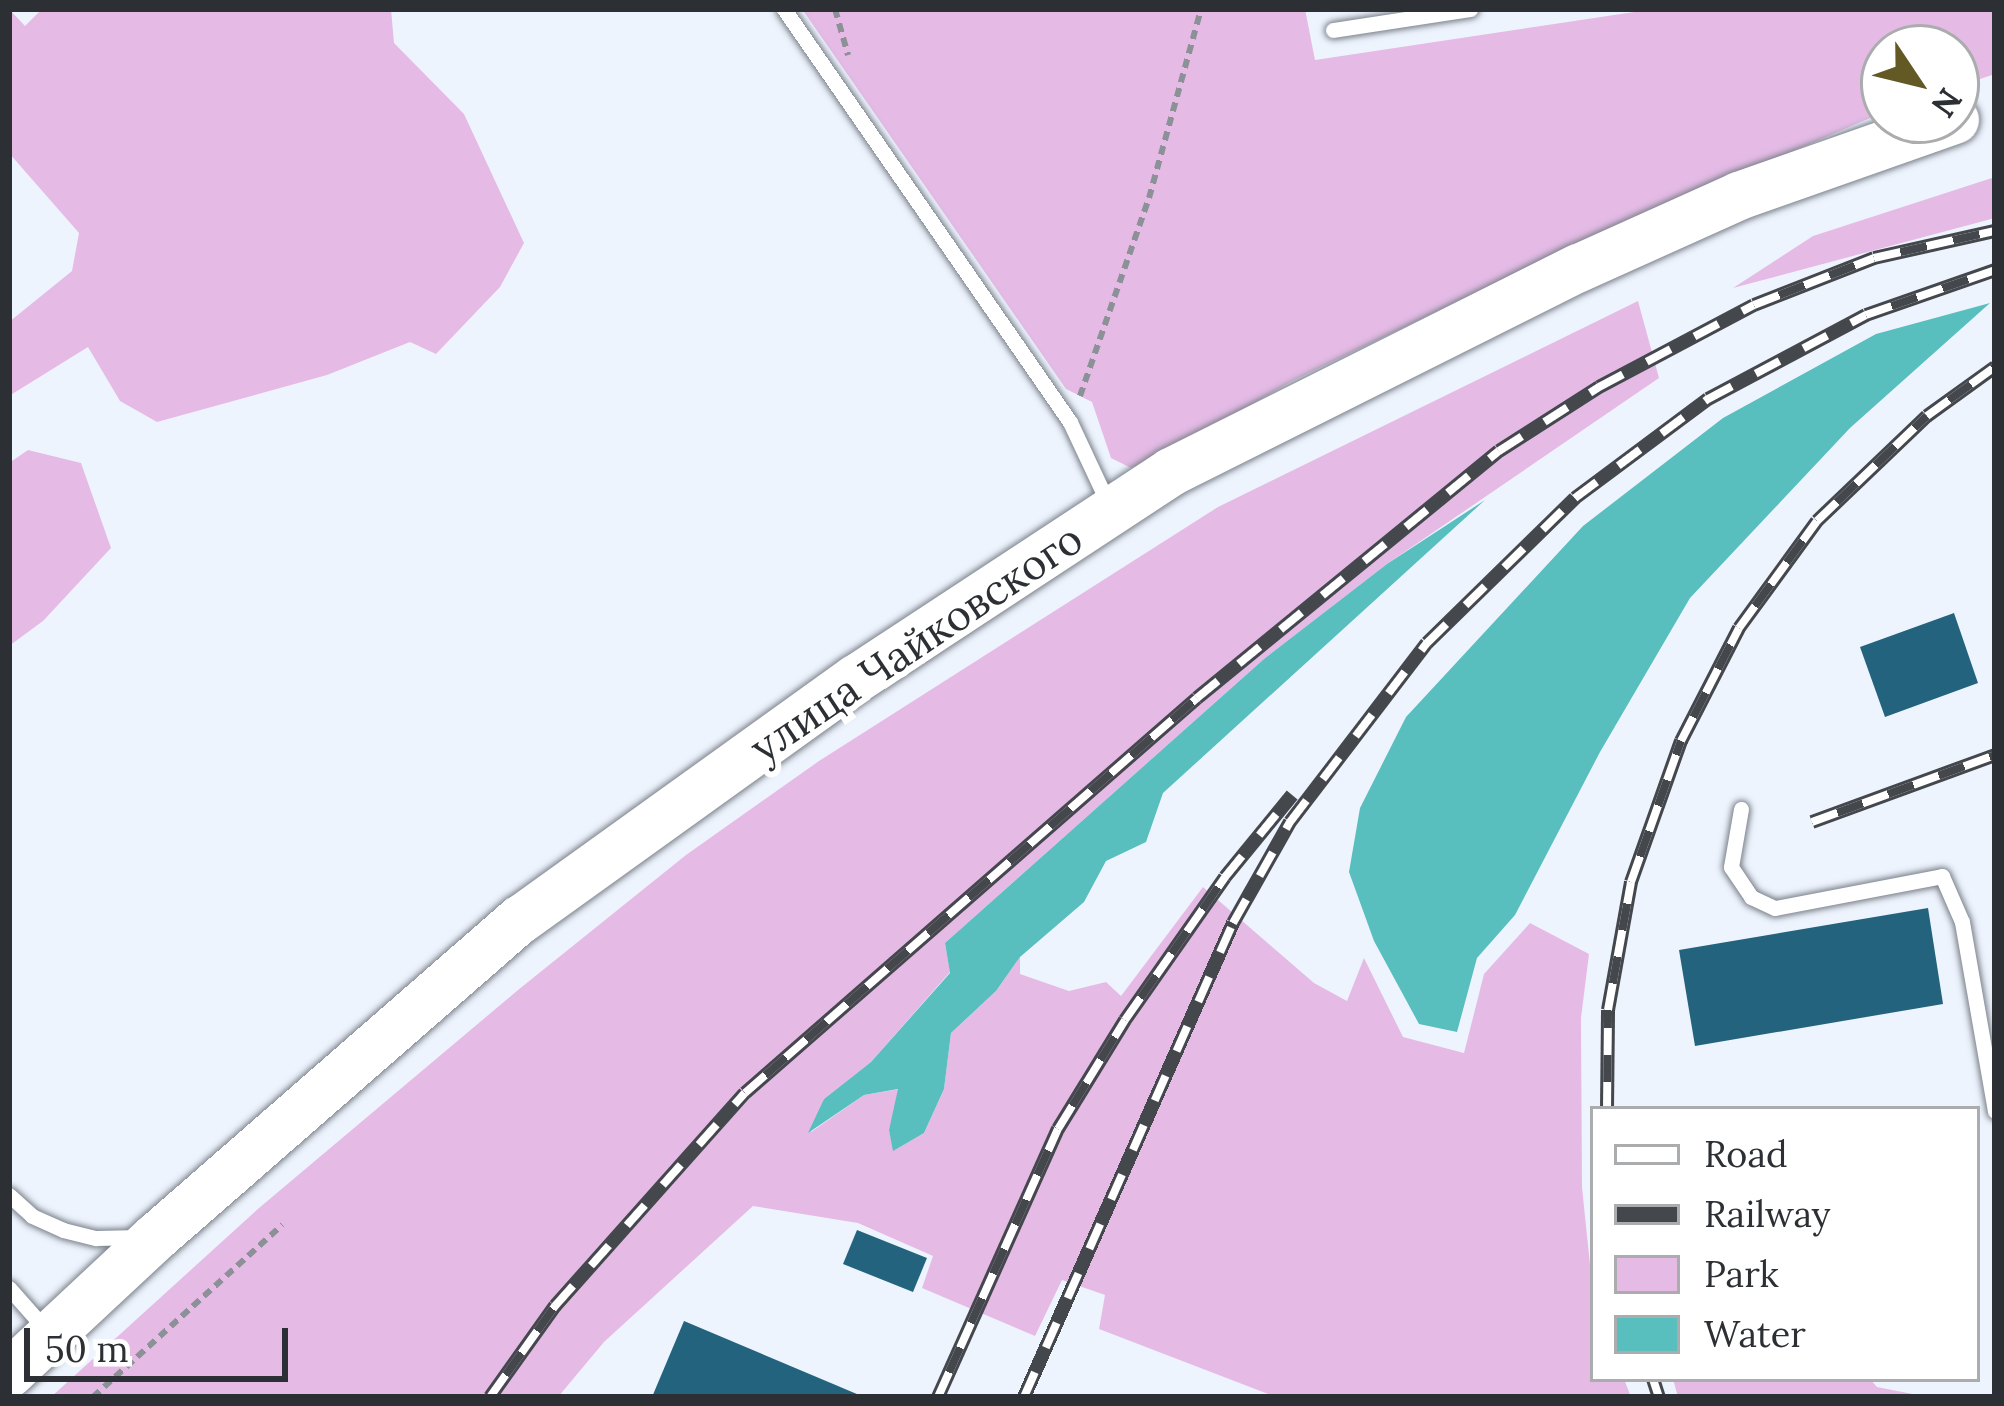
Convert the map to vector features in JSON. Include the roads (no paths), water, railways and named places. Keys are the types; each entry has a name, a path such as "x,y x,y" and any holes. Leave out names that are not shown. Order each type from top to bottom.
{"main road":[{"name":"улица Чайковского","path":"9,1374 156,1237 520,920 856,679 1171,472 1579,268 1739,196 1887,144"}],"lane":[{"path":"784,9 1070,422 1112,511"},
{"path":"1334,30 1470,9"},
{"path":"1741,809 1731,867 1750,897 1775,908 1942,876 1962,922 1995,1111"},
{"path":"9,1195 32,1216 63,1230 96,1238 156,1237"},
{"path":"9,1288 49,1334"}],"water":[{"path":"1990,303 1850,428 1690,598 1600,752 1515,915 1477,958 1457,1032 1419,1024 1374,941 1349,872 1360,808 1406,717 1583,526 1723,418 1876,334"},
{"path":"1485,500 1163,793 1146,842 1106,861 1084,902 1020,957 996,991 951,1033 944,1089 924,1133 893,1151 889,1130 898,1089 864,1095 808,1133 824,1099 871,1062 950,973 945,943 1264,659 1387,564"}],"railway":[{"path":"490,1397 555,1306 745,1093 1197,698 1499,451 1599,387 1754,305 1874,258 1995,231"},
{"path":"1024,1397 1233,923 1290,822 1427,643 1575,498 1708,399 1866,315 1995,270"},
{"path":"1607,1106 1608,1010 1631,882 1681,741 1739,628 1817,521 1927,416 1995,367"},
{"path":"1812,822 1995,755"},
{"path":"938,1397 1058,1129 1125,1020 1225,877 1292,795"},
{"path":"1654,1382 1659,1397"}]}
